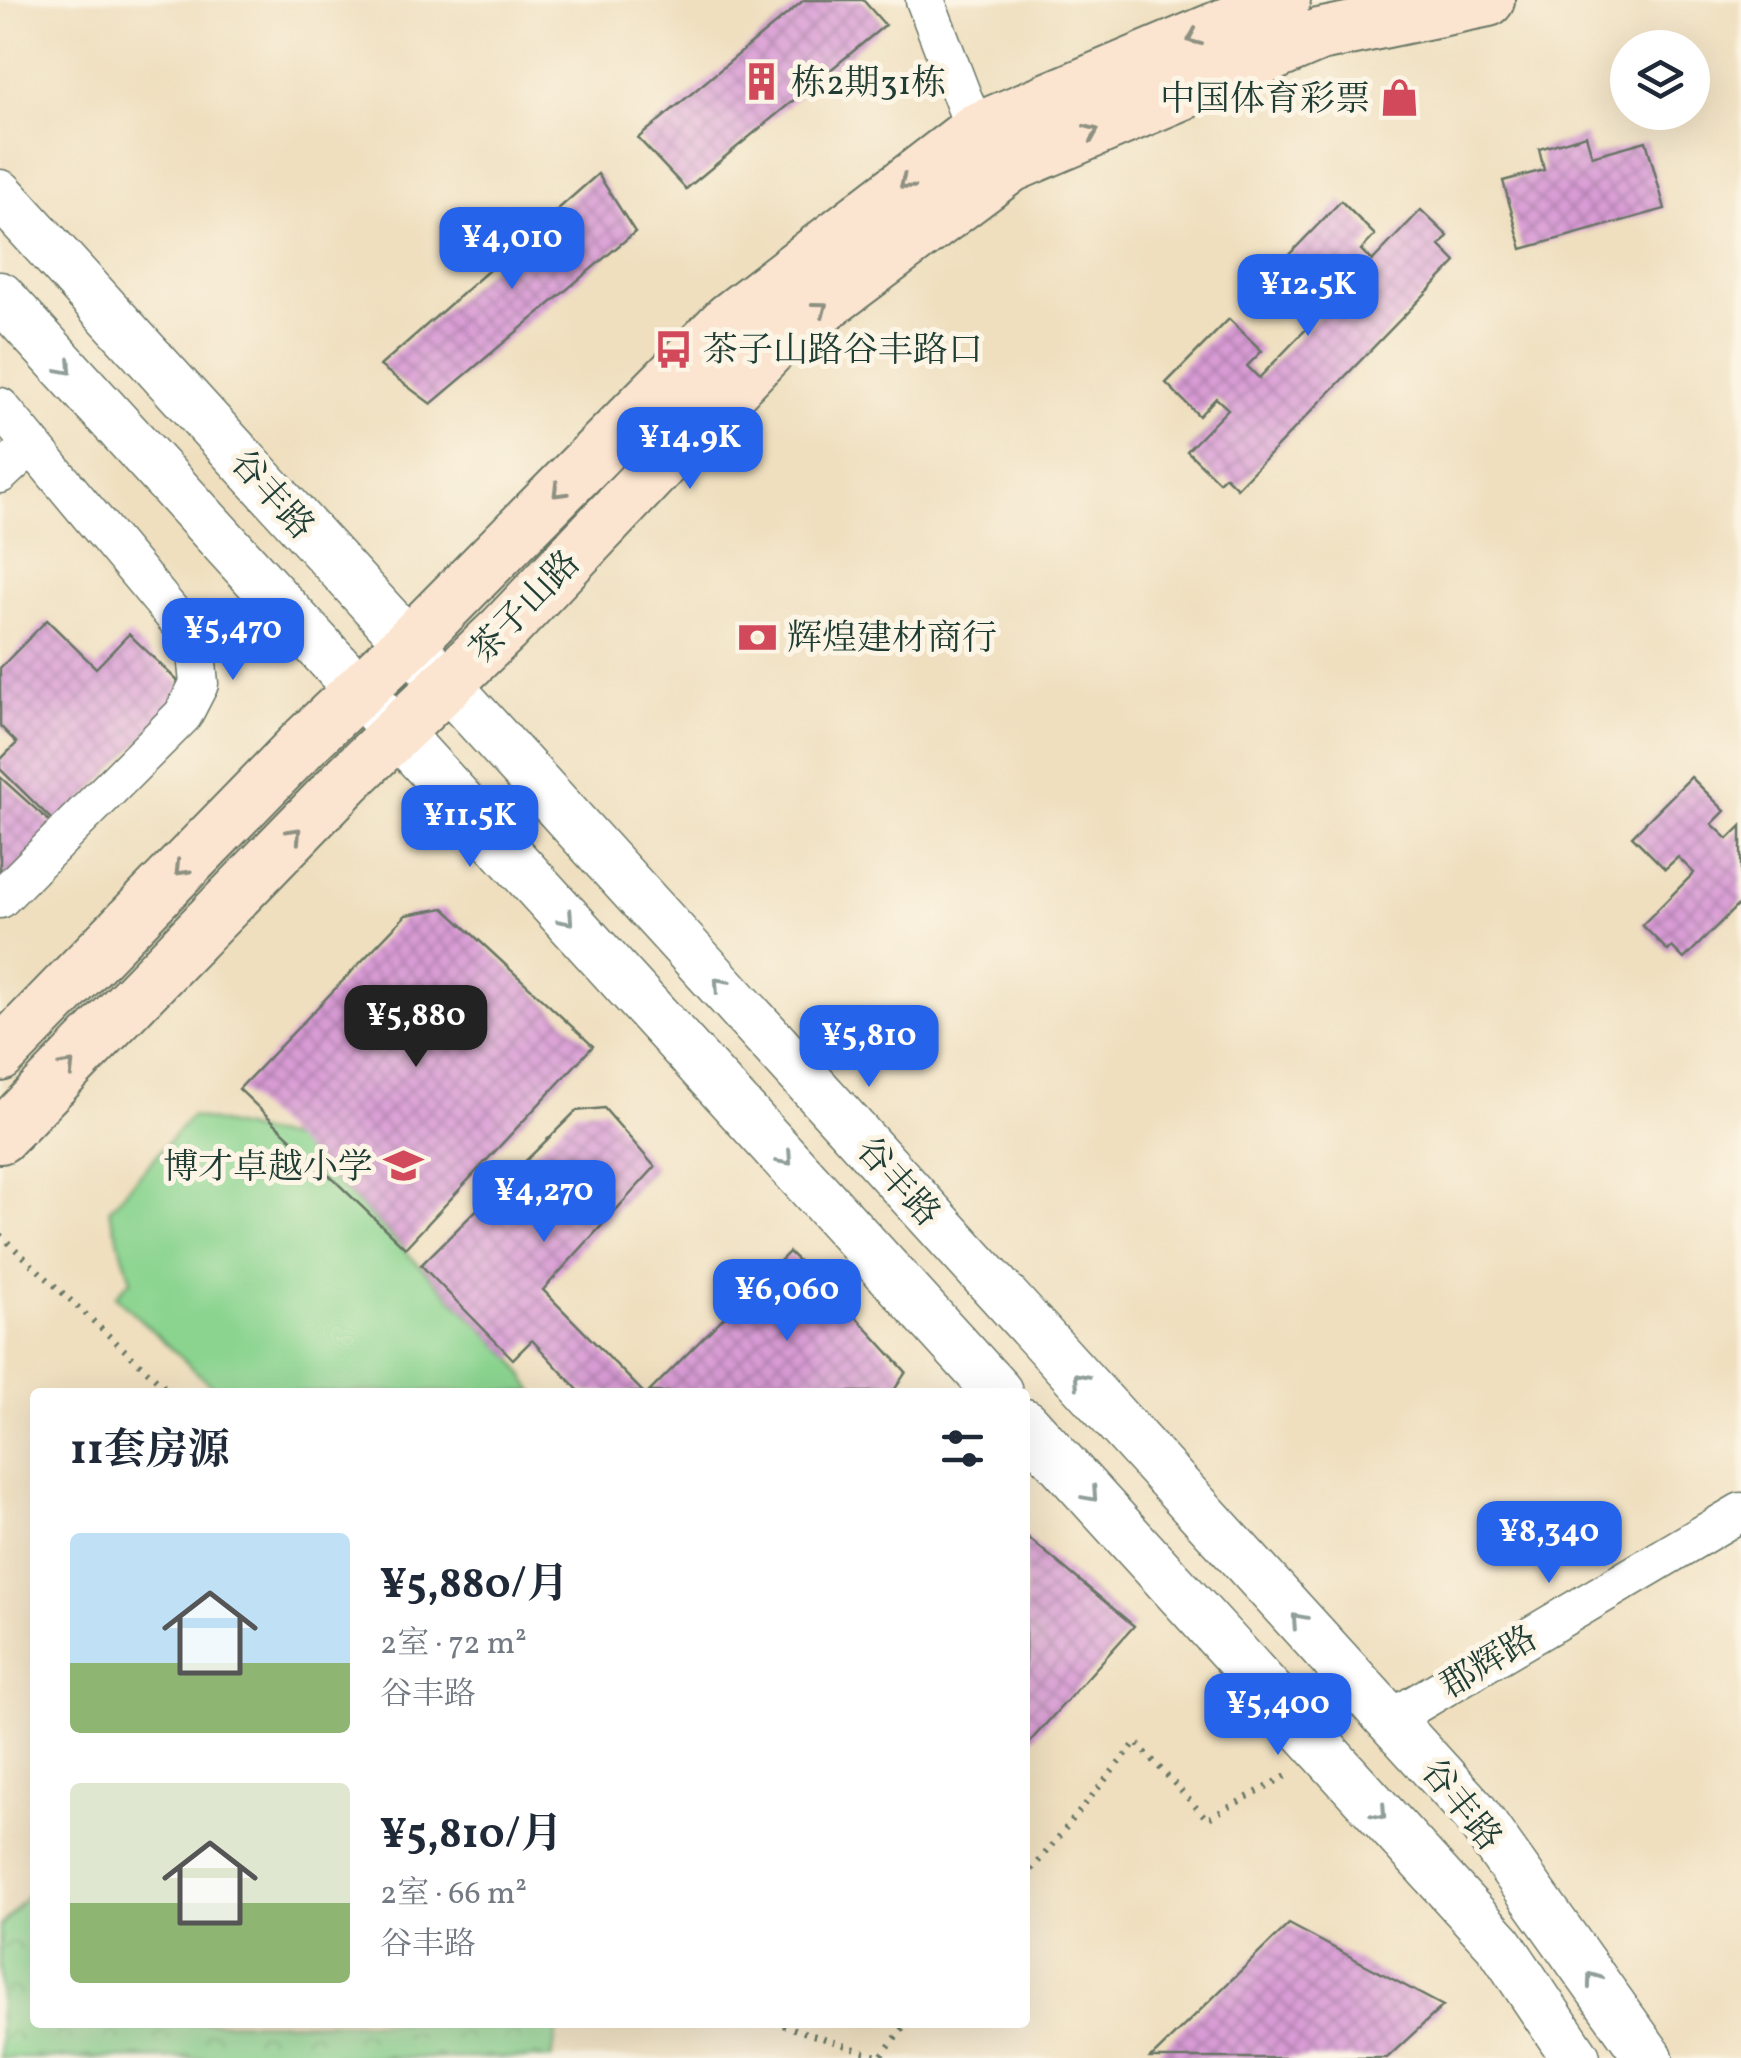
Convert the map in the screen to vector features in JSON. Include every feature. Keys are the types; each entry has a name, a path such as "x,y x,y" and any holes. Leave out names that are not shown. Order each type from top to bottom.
{"main road":[{"name":"茶子山路","path":"0,1055 729,319 975,130 1284,0"},
{"name":"茶子山路","path":"0,1137 397,732 504,629 776,341 1011,166 1319,35 1488,0"}],"street":[{"path":"925,0 975,130"},
{"name":"谷丰路","path":"0,194 1473,1811 1649,2058"},
{"name":"谷丰路","path":"0,296 994,1388"},
{"path":"0,407 195,641 199,684 182,715 0,899"},
{"path":"0,474 31,445"},
{"name":"谷丰路","path":"1030,1428 1500,1945 1576,2058"},
{"name":"郡辉路","path":"1390,1720 1741,1512"}],"path":[{"path":"0,1235 166,1388"},
{"path":"1030,1872 1136,1742 1207,1819 1327,1755"},
{"path":"791,2028 882,2057 904,2028"}],"green space":[{"path":"191,1116 294,1140 513,1359 531,1388 214,1388 115,1296 131,1280 109,1210"},
{"path":"30,1892 30,2028 557,2028 552,2058 0,2058 0,1927"}],"building":[{"name":"栋2期31栋","path":"804,0 863,0 885,25 686,189 638,138"},
{"path":"1586,135 1592,156 1646,141 1665,209 1522,249 1503,181 1544,170 1539,149"},
{"path":"598,174 635,232 431,404 380,366"},
{"path":"1341,201 1375,235 1361,250 1372,261 1421,210 1448,236 1440,246 1456,262 1237,488 1225,476 1219,482 1187,451 1228,409 1216,398 1199,416 1166,383 1229,319 1262,351 1247,366 1259,378 1340,294 1329,282 1315,296 1281,263"},
{"path":"47,620 96,668 129,634 189,692 58,826 0,769 0,760 17,743 0,726 0,668"},
{"path":"0,777 59,830 0,894"},
{"path":"1691,777 1725,811 1712,824 1728,839 1741,826 1741,902 1684,959 1672,947 1668,951 1642,925 1694,873 1678,857 1665,869 1632,836"},
{"path":"444,908 593,1046 405,1248 239,1089 406,915"},
{"path":"604,1108 655,1167 543,1290 639,1388 576,1388 532,1340 513,1359 421,1265 576,1111"},
{"path":"789,1252 846,1306 906,1372 896,1388 653,1388"},
{"path":"1030,1539 1134,1626 1030,1741"},
{"path":"1289,1924 1443,2006 1387,2058 1151,2058"}],"place":[{"name":"栋2期31栋","path":"761,82"},
{"name":"中国体育彩票","path":"1400,98"},
{"name":"茶子山路谷丰路口","path":"673,349"},
{"name":"辉煌建材商行","path":"757,637"},
{"name":"博才卓越小学","path":"403,1166"}]}
